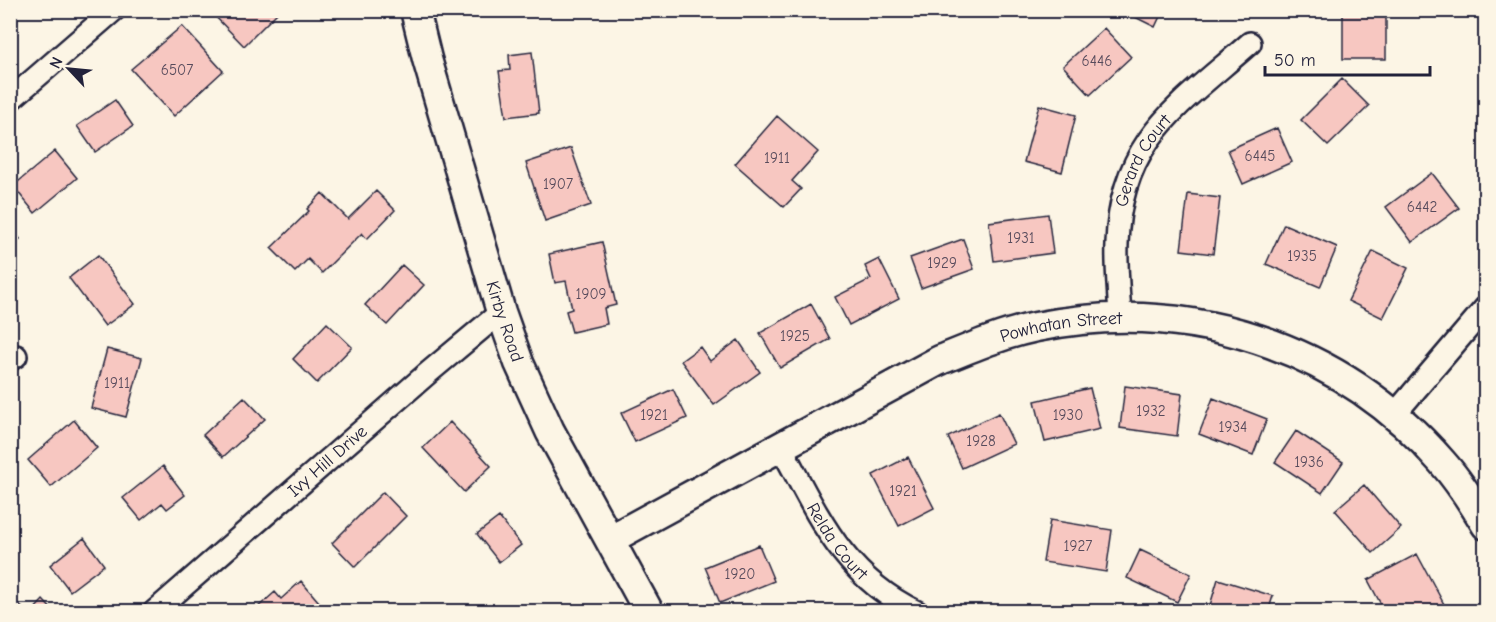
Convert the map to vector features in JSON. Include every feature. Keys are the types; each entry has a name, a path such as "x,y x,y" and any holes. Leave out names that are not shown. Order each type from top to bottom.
{"street":[{"path":"10,100 114,10"},
{"name":"Kirby Road","path":"415,10 501,312 519,363 550,431 649,612"},
{"name":"Gerard Court","path":"1120,317 1116,244 1120,209 1127,180 1138,154 1154,131 1170,114 1250,43"},
{"path":"1394,414 1485,307"},
{"name":"Ivy Hill Drive","path":"154,612 501,312"},
{"name":"Powhatan Street","path":"611,539 938,361 991,339 1035,327 1087,319 1120,317 1161,318 1208,325 1255,337 1300,354 1335,374 1394,414 1444,463 1485,525"},
{"name":"Relda Court","path":"781,447 826,530 845,557 868,580 901,604 917,612"}],"building":[{"path":"209,10 280,10 244,46"},
{"path":"1128,10 1163,10 1155,27 1127,13"},
{"path":"1343,10 1386,10 1386,59 1343,59"},
{"path":"182,26 223,71 174,116 131,69"},
{"path":"1104,28 1131,57 1090,95 1063,66"},
{"path":"532,52 539,113 506,117 499,71 510,70 509,55"},
{"path":"1342,79 1369,106 1328,146 1301,120"},
{"path":"115,100 133,126 95,152 77,126"},
{"path":"1039,105 1076,115 1062,172 1024,162"},
{"path":"777,116 818,152 792,181 801,189 784,207 735,164"},
{"path":"1277,128 1292,162 1243,184 1228,150"},
{"path":"571,148 591,205 545,221 526,163"},
{"path":"55,151 77,178 35,213 13,186"},
{"path":"1432,173 1459,208 1412,242 1386,207"},
{"path":"376,191 395,210 367,239 362,233 322,273 308,259 295,272 271,248 309,211 307,209 322,193 348,219"},
{"path":"1188,194 1220,198 1213,254 1181,250"},
{"path":"1048,214 1053,253 994,261 989,222"},
{"path":"1284,224 1337,247 1320,287 1266,264"},
{"path":"10,227 20,239 10,247"},
{"path":"963,239 974,269 921,288 910,258"},
{"path":"602,242 616,305 604,308 607,324 572,332 566,311 572,309 566,281 555,283 549,254"},
{"path":"1373,251 1408,268 1383,318 1348,301"},
{"path":"98,255 135,304 105,326 69,278"},
{"path":"879,259 899,299 849,325 835,297 871,279 865,266"},
{"path":"402,265 424,285 387,325 365,305"},
{"path":"811,304 830,339 780,368 760,333"},
{"path":"327,323 352,347 317,383 293,359"},
{"path":"738,340 760,372 714,405 681,361 700,347 710,361"},
{"path":"107,349 142,358 126,417 91,408"},
{"path":"1125,386 1182,394 1177,436 1120,428"},
{"path":"1090,388 1100,429 1045,442 1035,401"},
{"path":"673,389 687,418 635,442 621,413"},
{"path":"244,397 265,419 223,457 203,435"},
{"path":"1213,398 1267,419 1253,455 1199,434"},
{"path":"999,413 1014,444 962,468 948,437"},
{"path":"74,420 97,448 51,487 28,460"},
{"path":"450,422 491,466 464,492 423,448"},
{"path":"1296,431 1343,462 1322,493 1275,462"},
{"path":"908,457 934,508 899,526 873,475"},
{"path":"163,466 185,495 167,509 162,503 141,520 123,498"},
{"path":"1364,485 1401,528 1373,553 1335,510"},
{"path":"383,492 406,516 355,567 332,543"},
{"path":"499,517 521,545 499,562 477,534"},
{"path":"1050,520 1112,530 1106,572 1043,562"},
{"path":"84,538 104,565 70,591 50,565"},
{"path":"759,545 774,581 720,603 705,567"},
{"path":"1140,550 1191,574 1177,602 1127,578"},
{"path":"1417,554 1446,608 1440,612 1385,612 1368,580"},
{"path":"1218,579 1273,596 1268,612 1208,612"},
{"path":"301,581 319,602 309,612 260,612 257,608 275,592 281,599"},
{"path":"10,595 26,612 10,612"},
{"path":"43,600 54,612 32,612"}]}
